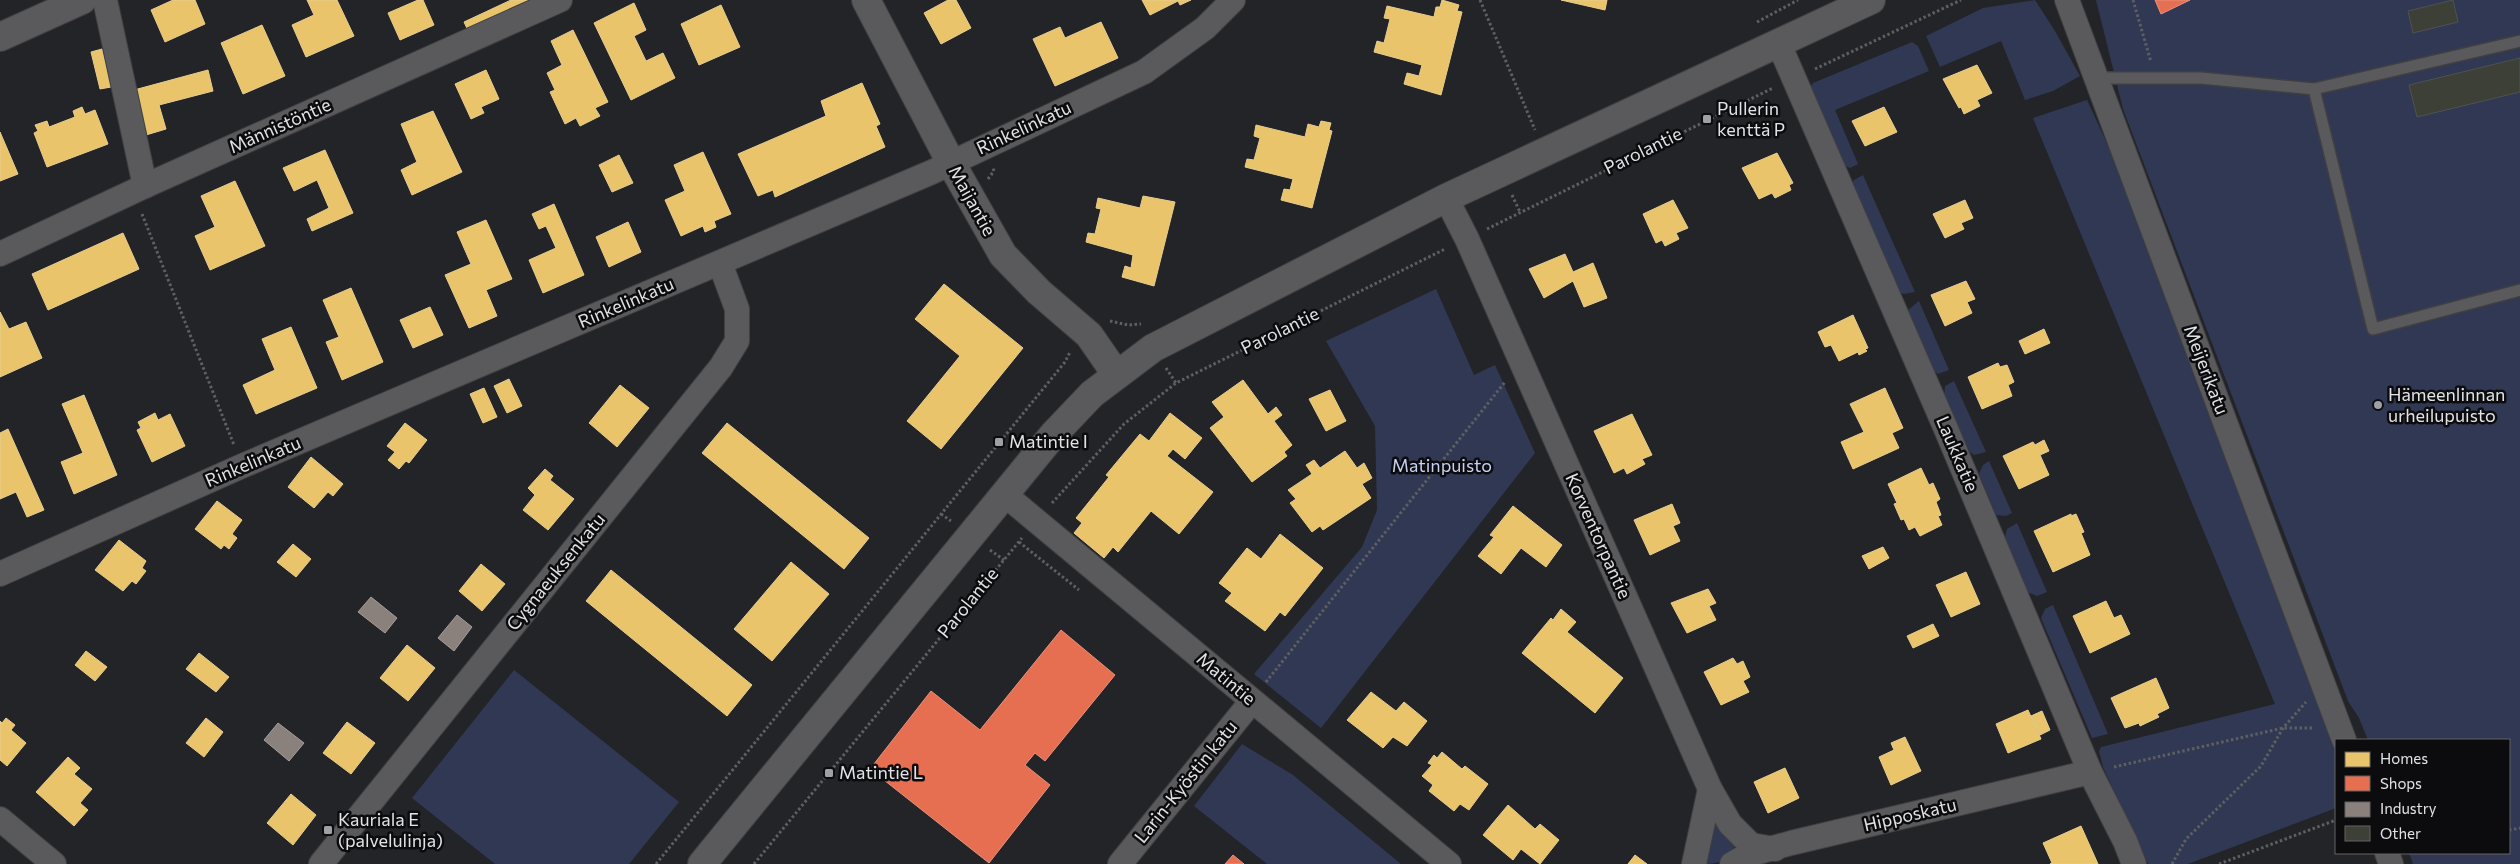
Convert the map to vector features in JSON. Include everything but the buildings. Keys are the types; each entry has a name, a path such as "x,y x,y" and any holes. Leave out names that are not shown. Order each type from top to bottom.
{"main road":[{"path":"0,37 82,0"},
{"name":"Maijantie","path":"866,0 951,163 1002,255 1039,292 1089,335 1116,374"},
{"path":"702,864 1004,494 1092,394 1116,374 1153,348 1446,198 1871,0"}],"street":[{"path":"105,0 139,189"},
{"name":"Männistöntie","path":"0,254 139,189 560,0"},
{"name":"Rinkelinkatu","path":"0,574 242,466 951,163 1144,72 1205,28 1233,0"},
{"name":"Meijerikatu","path":"2066,0 2097,78 2342,734"},
{"name":"Laukkatie","path":"1779,44 1946,429 2090,772 2125,841 2134,864"},
{"name":"Korventorpantie","path":"1446,198 1467,239 1710,790 1730,824 1751,845 1775,849"},
{"name":"Cygnaeuksenkatu","path":"320,864 722,367 737,341 737,309 720,263"},
{"name":"Matintie","path":"1004,494 1449,864"},
{"name":"Larin-Kyöstin katu","path":"1120,864 1252,701"},
{"name":"Hipposkatu","path":"1732,864 1748,856 1775,849 2090,772"},
{"path":"1694,864 1710,790"},
{"path":"0,819 54,864"}],"lane":[{"path":"2097,78 2201,78 2314,89 2520,41"},
{"path":"2314,89 2373,329 2520,290"}],"path":[{"path":"1480,0 1536,130"},
{"name":"Parolantie","path":"754,864 1036,521 1124,424 1176,383 1707,119 1961,0"},
{"path":"2133,0 2156,78"},
{"path":"139,189 242,466"},
{"path":"656,864 1065,362"},
{"path":"1252,701 1521,362"},
{"path":"1019,542 1080,590"},
{"path":"2172,864 2186,839 2261,766 2283,728 2305,703 2320,672"},
{"path":"2090,772 2283,728 2342,734"},
{"path":"2219,864 2335,820"}],"green space":[{"path":"2035,0 2080,76 2053,91 2025,100 2001,41 1940,67 1926,36 1983,8"},
{"name":"Hämeenlinnan urheilupuisto","path":"2096,0 2520,0 2520,864 2413,864 2409,854 2510,854 2510,739 2368,739 2359,718 2348,701 2123,109"},
{"path":"1912,42 1918,46 1929,71 1835,110 1858,164 1850,168 1840,164 1807,93 1813,83"},
{"path":"2087,100 2122,176 2335,748 2335,808 2188,864 2148,864 2103,767 2099,751 2101,747 2275,704 2033,118"},
{"path":"1863,175 1915,292 1904,294 1896,291 1850,188 1854,180"},
{"name":"Matinpuisto","path":"1436,289 1474,375 1495,365 1535,453 1321,728 1254,674 1362,547 1377,510 1375,426 1326,341"},
{"path":"1919,301 1949,370 1938,374 1932,370 1907,311"},
{"path":"1954,381 1986,452 1974,455 1970,452 1944,399 1945,386"},
{"path":"1989,461 2012,513 2006,516 1996,515 1979,474 1983,465"},
{"path":"2017,523 2047,592 2037,596 2027,592 2005,537 2007,529"},
{"path":"2053,605 2108,734 2092,738 2041,618 2045,609"},
{"path":"514,670 679,802 629,864 495,864 412,798"},
{"path":"1242,744 1293,775 1401,864 1267,864 1194,806"},
{"path":"1714,821 1732,839 1735,851 1721,862 1703,864"}],"place":[{"name":"Pullerin kenttä P","path":"1707,119"},
{"name":"Hämeenlinnan urheilupuisto","path":"2378,405"},
{"name":"Matintie I","path":"999,442"},
{"name":"Matintie L","path":"829,773"},
{"name":"Kauriala E (palvelulinja)","path":"328,830"}]}
